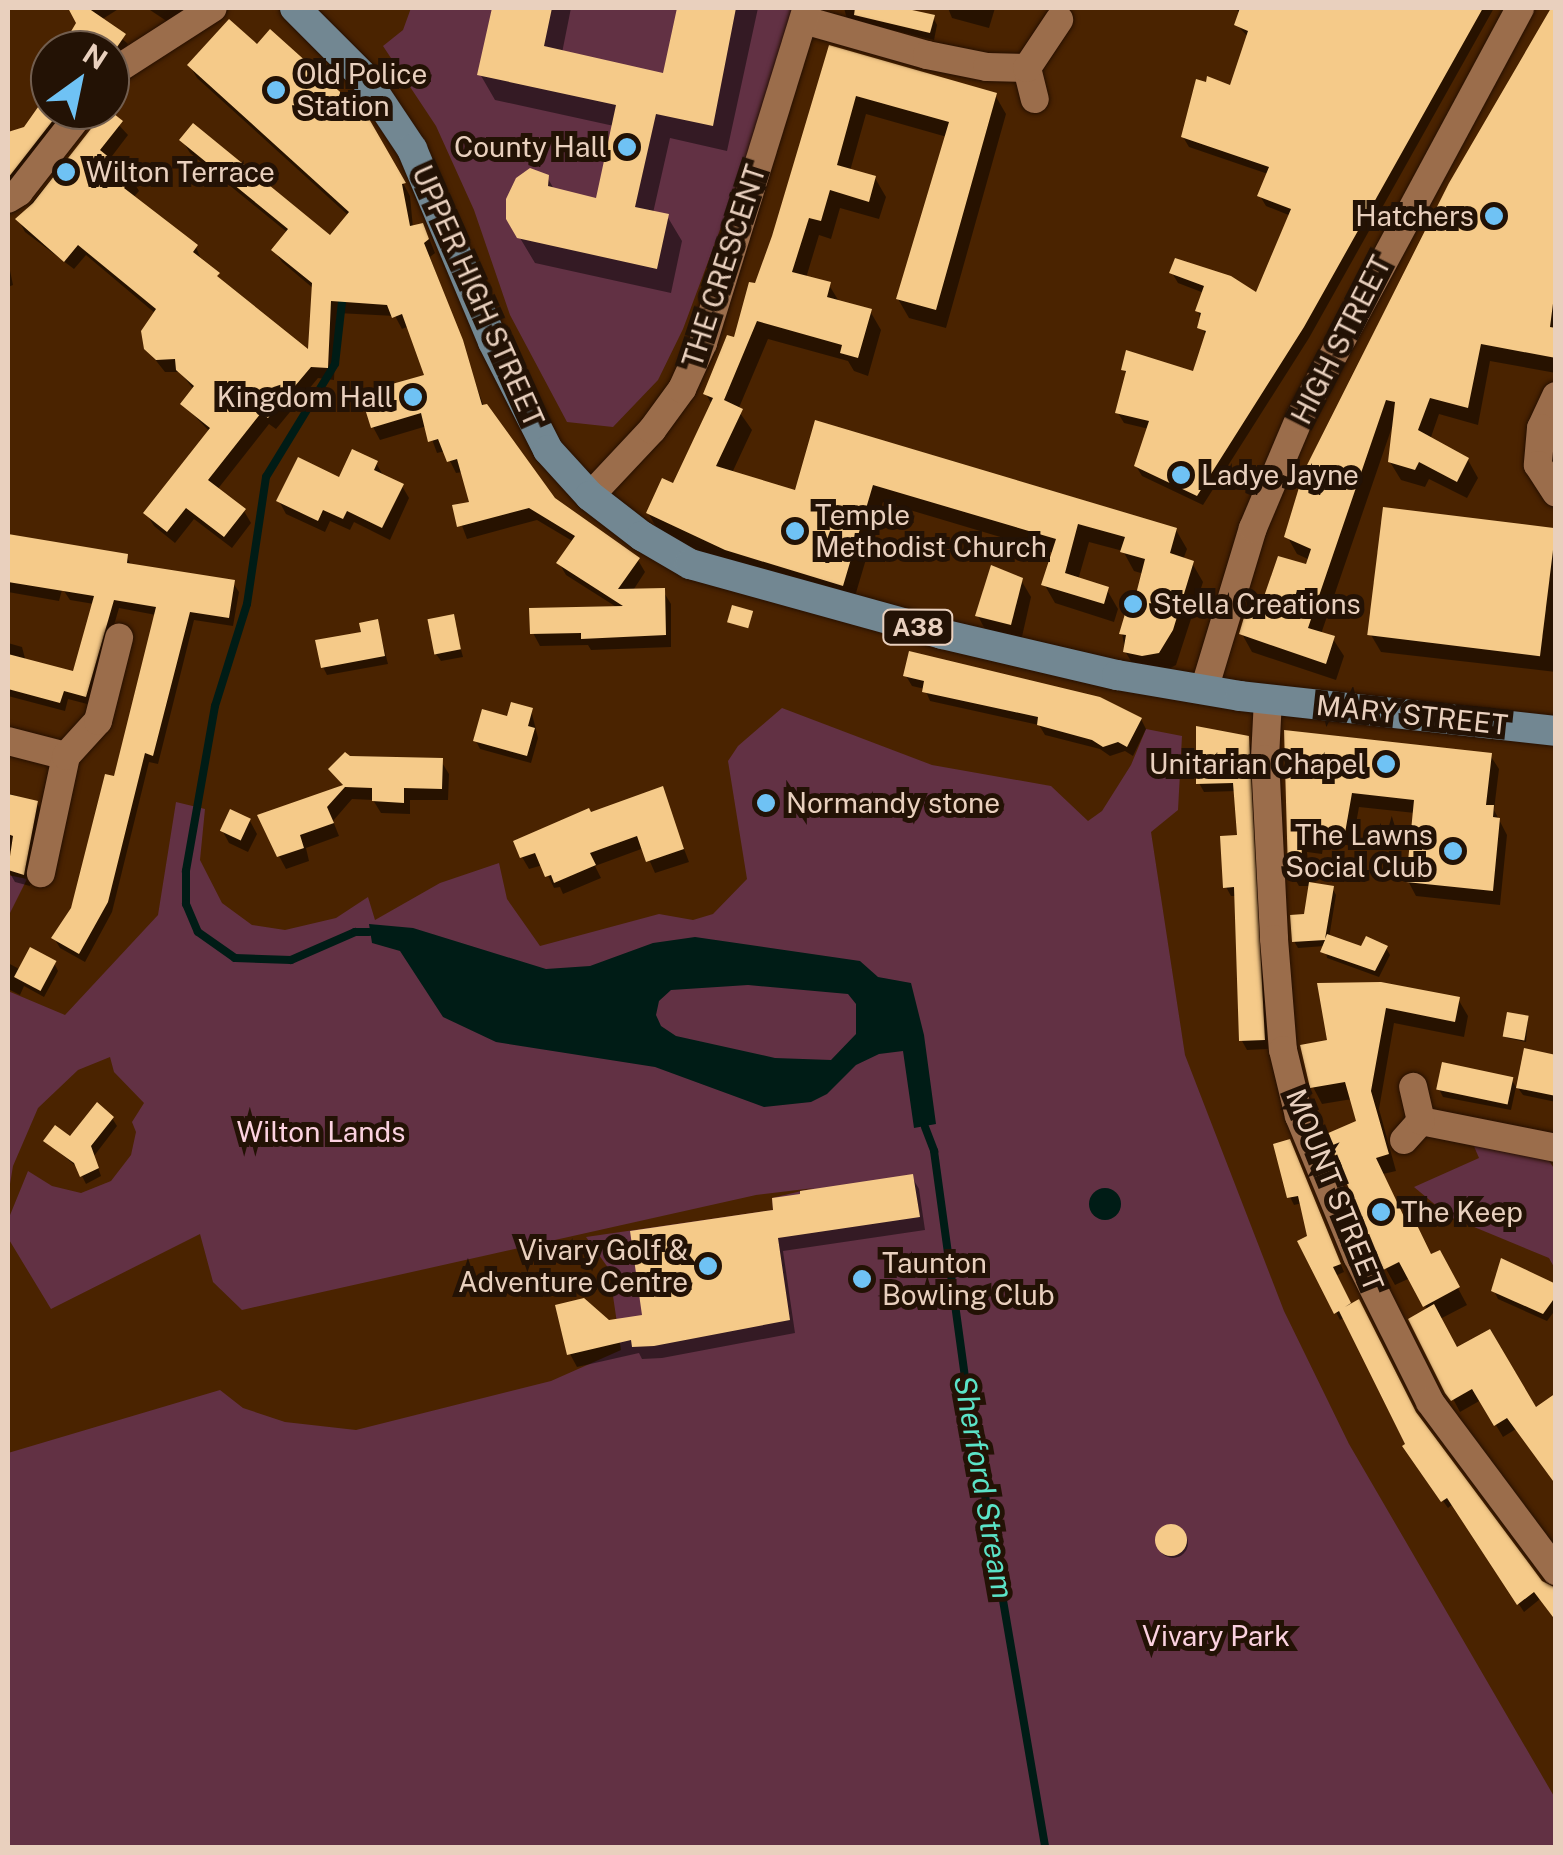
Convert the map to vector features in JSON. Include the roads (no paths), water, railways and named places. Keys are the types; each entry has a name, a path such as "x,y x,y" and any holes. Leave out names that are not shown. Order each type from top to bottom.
{"main road":[{"name":"UPPER HIGH STREET","path":"295,8 341,50 388,108 412,149 527,411 548,450 590,496 642,536 690,564 942,634 1204,690 1268,698"},
{"name":"MARY STREET","path":"1268,698 1556,731"}],"street":[{"path":"130,61 213,8"},
{"name":"HIGH STREET","path":"1204,690 1253,528 1300,416 1520,8"},
{"path":"806,14 927,55 998,69 1027,68"},
{"name":"THE CRESCENT","path":"590,496 652,430 682,389 703,344 806,14"},
{"path":"1035,100 1027,68 1059,20"},
{"path":"8,200 19,192 67,130"},
{"path":"1556,396 1541,428 1538,465 1556,492"},
{"path":"40,873 66,756 98,721 119,638"},
{"name":"MOUNT STREET","path":"1268,698 1264,740 1282,1050 1299,1116 1357,1256 1430,1402 1556,1571"},
{"path":"8,741 66,756"},
{"path":"1413,1087 1412,1131 1556,1148"}],"water":[{"path":"369,924 413,928 546,969 590,966 653,943 695,937 860,961 878,977 911,983 924,1035 936,1124 914,1128 903,1051 879,1054 856,1065 827,1094 811,1102 764,1107 655,1067 496,1042 443,1017 400,951 372,943","holes":["748,985 848,994 856,1004 856,1034 831,1060 775,1058 676,1036 661,1026 656,1015 659,1001 671,990"]},
{"path":"1105,1188 1116,1193 1121,1204 1116,1215 1105,1220 1094,1215 1089,1204 1094,1193"}],"waterway":[{"path":"343,293 335,364 266,477 247,604 215,706 186,871 186,904 198,932 235,958 291,960 355,932 369,932"},
{"name":"Sherford Stream","path":"925,1127 934,1151 965,1378 1045,1848"}],"place":[{"name":"Old Police Station","path":"276,90"},
{"name":"County Hall","path":"627,147"},
{"name":"Wilton Terrace","path":"66,172"},
{"name":"Hatchers","path":"1494,216"},
{"name":"Kingdom Hall","path":"413,397"},
{"name":"Ladye Jayne","path":"1181,475"},
{"name":"Temple Methodist Church","path":"795,531"},
{"name":"Stella Creations","path":"1133,604"},
{"name":"Unitarian Chapel","path":"1386,764"},
{"name":"Normandy stone","path":"766,803"},
{"name":"The Lawns Social Club","path":"1453,851"},
{"name":"The Keep","path":"1381,1212"},
{"name":"Vivary Golf & Adventure Centre","path":"708,1266"},
{"name":"Taunton Bowling Club","path":"862,1279"}],"park label":[{"name":"Wilton Lands","path":"321,1132"},
{"name":"Vivary Park","path":"1216,1636"}]}
